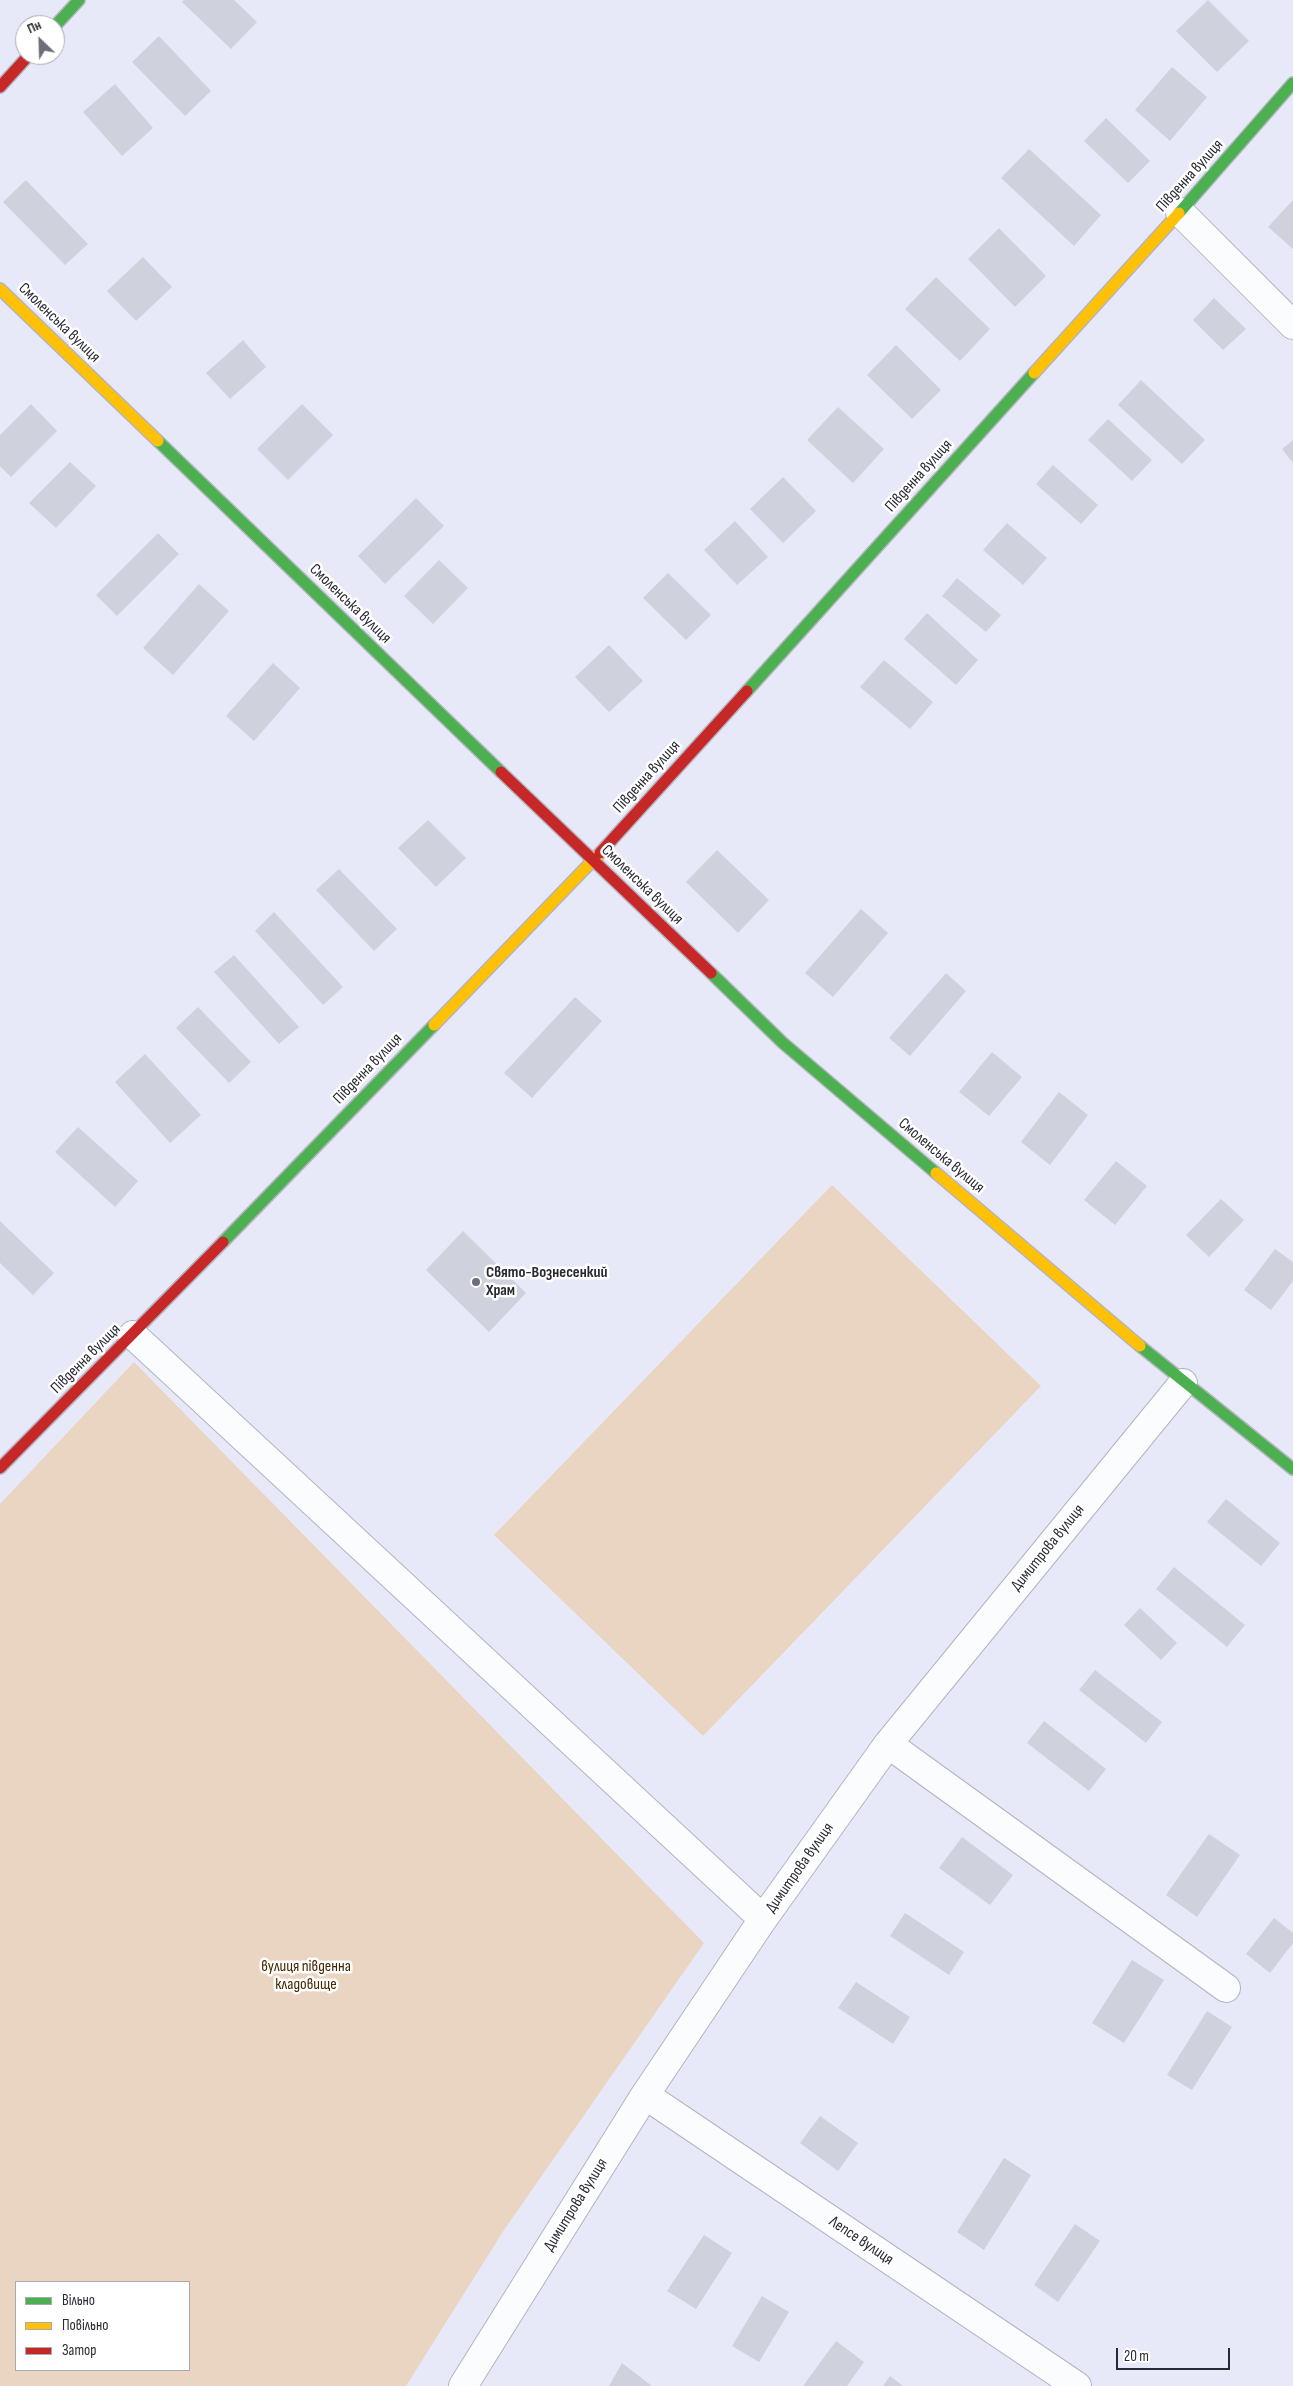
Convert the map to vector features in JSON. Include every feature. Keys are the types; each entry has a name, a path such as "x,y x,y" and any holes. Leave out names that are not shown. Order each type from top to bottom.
{"street":[{"path":"65,15 79,0"},
{"path":"0,87 20,65"},
{"name":"Південна вулиця","path":"0,1468 133,1335 593,860 1180,212 1293,83"},
{"path":"1180,212 1293,325"},
{"name":"Смоленська вулиця","path":"0,289 783,1043 1183,1383 1293,1469"},
{"path":"133,1335 763,1919"},
{"name":"Димитрова вулиця","path":"463,2386 645,2095 763,1919 888,1744 1183,1383"},
{"path":"888,1744 1226,1988"},
{"name":"Лепсе вулиця","path":"645,2095 1077,2386"}],"green space":[{"path":"832,1185 1041,1386 703,1736 494,1535"},
{"name":"вулиця південна кладовище","path":"134,1362 704,1943 504,2230 406,2386 0,2386 0,1504"}],"building":[{"path":"184,0 234,0 257,22 231,49 182,2"},
{"path":"1208,0 1249,41 1217,72 1176,31"},
{"path":"159,36 211,91 185,116 132,62"},
{"path":"1172,67 1207,97 1170,141 1135,110"},
{"path":"115,84 153,128 122,156 83,112"},
{"path":"1106,118 1150,161 1128,183 1084,141"},
{"path":"1029,149 1101,215 1074,246 1001,178"},
{"path":"26,180 88,244 65,265 3,202"},
{"path":"1293,200 1293,249 1268,227"},
{"path":"999,228 1046,276 1015,307 968,259"},
{"path":"143,257 172,287 136,321 107,291"},
{"path":"936,277 990,329 960,361 905,309"},
{"path":"1214,298 1246,329 1223,350 1193,320"},
{"path":"243,340 266,367 230,399 206,373"},
{"path":"896,345 941,390 912,419 867,375"},
{"path":"1141,380 1205,440 1182,464 1118,405"},
{"path":"31,404 57,431 11,477 0,466 0,435"},
{"path":"302,404 333,435 288,480 257,449"},
{"path":"838,407 884,449 853,483 807,440"},
{"path":"1108,419 1152,460 1132,481 1088,440"},
{"path":"1293,440 1293,463 1282,449"},
{"path":"70,462 96,486 56,528 29,503"},
{"path":"1053,465 1098,505 1081,524 1036,484"},
{"path":"783,477 816,511 783,543 750,509"},
{"path":"416,498 444,526 385,584 358,556"},
{"path":"735,521 768,557 737,585 704,550"},
{"path":"1007,523 1047,558 1023,585 983,550"},
{"path":"158,533 179,554 117,616 96,595"},
{"path":"439,560 468,588 433,624 404,596"},
{"path":"668,573 711,615 686,640 643,598"},
{"path":"957,578 1001,615 986,632 942,596"},
{"path":"199,584 229,611 173,675 143,648"},
{"path":"927,613 978,660 956,685 904,639"},
{"path":"609,645 643,681 609,712 575,677"},
{"path":"884,660 933,702 910,729 860,687"},
{"path":"273,663 300,688 254,741 226,716"},
{"path":"428,820 466,858 436,887 398,848"},
{"path":"717,850 769,900 738,933 686,882"},
{"path":"339,869 397,929 374,951 316,890"},
{"path":"861,909 888,933 833,997 805,973"},
{"path":"274,912 343,987 323,1005 255,931"},
{"path":"234,955 299,1027 279,1044 214,972"},
{"path":"946,973 966,991 910,1056 889,1038"},
{"path":"575,997 602,1021 532,1098 504,1073"},
{"path":"198,1007 251,1062 229,1083 176,1028"},
{"path":"992,1052 1022,1077 989,1116 959,1092"},
{"path":"145,1054 201,1115 170,1143 115,1082"},
{"path":"1059,1092 1088,1115 1050,1165 1021,1142"},
{"path":"78,1127 138,1181 115,1207 55,1152"},
{"path":"1116,1161 1147,1186 1115,1225 1084,1200"},
{"path":"1221,1199 1244,1220 1209,1257 1186,1235"},
{"path":"0,1221 54,1273 33,1295 0,1263"},
{"name":"Свято-Вознесенкий Храм","path":"463,1231 526,1293 489,1332 426,1270"},
{"path":"1275,1249 1293,1262 1293,1281 1271,1310 1244,1290"},
{"path":"1226,1499 1280,1543 1261,1566 1207,1522"},
{"path":"1174,1567 1245,1625 1227,1647 1156,1589"},
{"path":"1140,1608 1177,1643 1161,1660 1124,1625"},
{"path":"1095,1670 1162,1722 1146,1743 1079,1690"},
{"path":"1044,1721 1106,1769 1089,1791 1027,1743"},
{"path":"1209,1834 1240,1855 1197,1917 1166,1895"},
{"path":"962,1837 1013,1875 990,1905 939,1868"},
{"path":"905,1913 964,1952 949,1975 890,1936"},
{"path":"1274,1918 1293,1933 1293,1943 1270,1973 1246,1954"},
{"path":"1132,1960 1164,1980 1124,2043 1092,2023"},
{"path":"856,1982 910,2017 893,2044 838,2008"},
{"path":"1207,2011 1232,2027 1192,2090 1167,2075"},
{"path":"820,2116 858,2143 838,2171 800,2143"},
{"path":"1004,2158 1031,2175 984,2250 957,2232"},
{"path":"1075,2224 1100,2241 1058,2302 1034,2285"},
{"path":"704,2235 732,2253 696,2309 667,2291"},
{"path":"762,2296 789,2312 759,2362 732,2346"},
{"path":"836,2341 864,2362 847,2386 803,2386"},
{"path":"622,2363 652,2386 609,2386"},
{"path":"890,2376 903,2386 883,2386"}],"traffic: fast":[{"path":"65,15 79,0"},
{"path":"1179,213 1293,83"},
{"path":"747,691 1034,373"},
{"path":"158,441 501,772"},
{"path":"711,973 783,1043 936,1173"},
{"path":"223,1242 434,1025"},
{"path":"1140,1346 1293,1469"}],"traffic: slow":[{"path":"1034,373 1179,213"},
{"path":"0,289 158,441"},
{"path":"434,1025 600,853"},
{"path":"936,1173 1140,1346"}],"traffic: jam":[{"path":"0,87 20,65"},
{"path":"600,853 747,691"},
{"path":"501,772 711,973"},
{"path":"0,1468 223,1242"}],"place":[{"name":"Свято-Вознесенкий Храм","path":"476,1282"}]}
